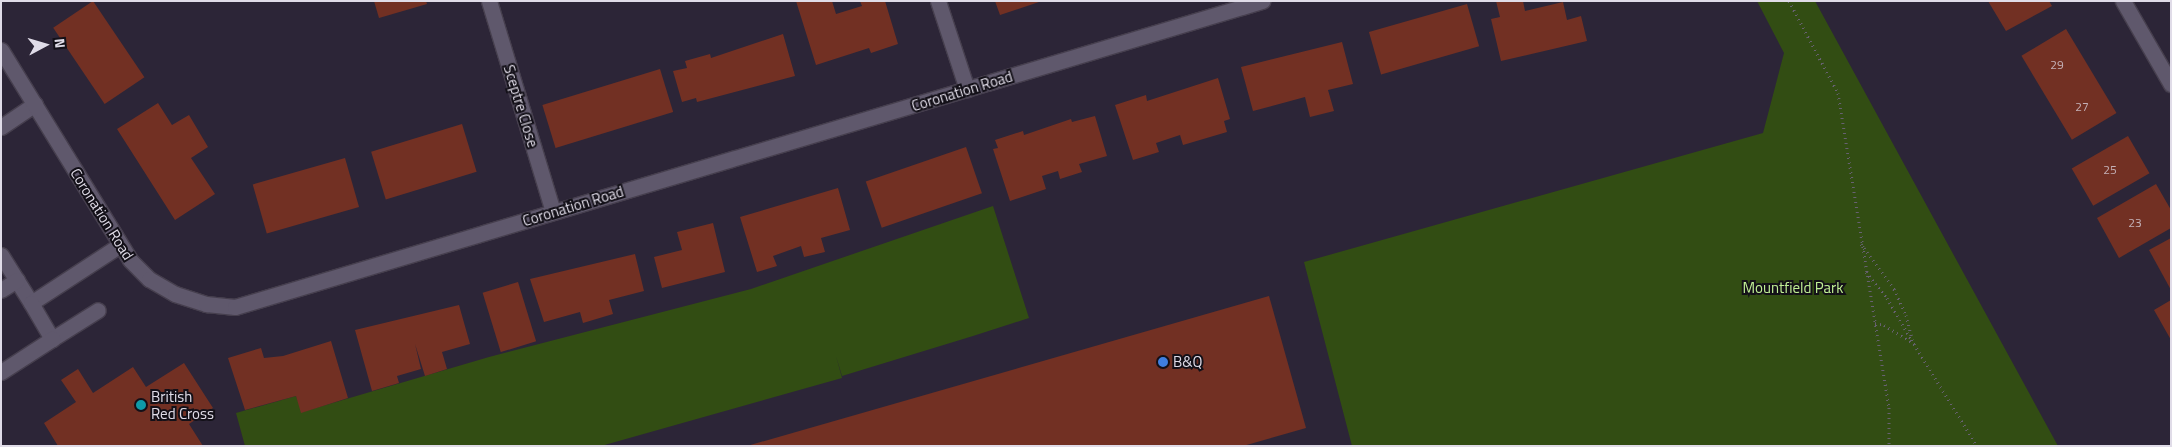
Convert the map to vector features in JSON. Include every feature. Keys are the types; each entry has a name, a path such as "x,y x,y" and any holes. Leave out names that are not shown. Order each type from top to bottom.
{"street":[{"name":"Sceptre Close","path":"489,1 553,211"},
{"path":"938,1 967,89"},
{"name":"Coronation Road","path":"1,50 130,260 149,278 176,294 206,304 235,306 1262,1"},
{"path":"2123,1 2171,84"},
{"path":"1,127 35,104"},
{"path":"31,303 120,245"},
{"path":"1,255 52,339"},
{"path":"1,290 17,280"},
{"path":"1,372 98,310"}],"path":[{"path":"1789,1 1838,93 1865,272 1889,407 1889,446"},
{"path":"1861,243 1894,289 1906,315 1914,344"},
{"path":"1865,272 1887,298 1977,446"},
{"path":"1875,323 1884,324 1914,344"}],"green space":[{"name":"Mountfield Park","path":"1757,1 1815,1 2058,446 1352,446 1304,262 1763,133 1784,53"},
{"path":"993,206 1029,318 973,336 842,376 836,356 842,378 601,446 245,446 236,413 296,396 302,412 489,357 751,289"}],"building":[{"path":"93,1 144,77 105,104 53,28"},
{"path":"374,1 426,1 427,4 379,18"},
{"path":"796,1 832,1 836,14 862,6 860,1 885,1 898,44 871,53 869,48 816,65"},
{"path":"995,1 1039,1 1039,2 1000,15"},
{"path":"1496,1 1523,1 1525,11 1563,2 1567,20 1581,16 1587,41 1501,61 1491,19 1500,17"},
{"path":"1988,1 2049,1 2052,6 2006,31"},
{"path":"1467,4 1479,46 1381,74 1369,32"},
{"path":"2066,29 2116,113 2072,140 2021,56"},
{"path":"783,34 795,76 697,102 696,98 682,102 673,71 687,68 685,61 710,54 711,58"},
{"path":"1342,42 1353,84 1328,90 1334,111 1310,117 1305,97 1253,111 1241,67"},
{"path":"660,69 673,112 556,148 542,105"},
{"path":"1218,78 1230,119 1224,121 1227,132 1183,145 1180,135 1156,143 1159,152 1133,160 1115,105 1146,95 1147,101"},
{"path":"158,103 172,125 189,115 208,147 191,158 215,194 175,220 117,129"},
{"path":"1095,116 1107,156 1079,164 1082,172 1060,179 1058,171 1042,176 1046,189 1010,201 993,149 998,148 995,140 1023,131 1024,135 1071,119 1072,122"},
{"path":"462,124 477,172 386,200 371,152"},
{"path":"2128,136 2150,173 2093,206 2072,168"},
{"path":"966,147 982,193 882,228 866,182"},
{"path":"345,158 359,207 267,233 253,184"},
{"path":"2156,184 2171,210 2171,228 2119,258 2097,218"},
{"path":"838,188 850,230 821,238 825,252 804,257 801,246 773,256 777,266 757,272 740,217"},
{"path":"713,223 725,272 662,288 654,257 682,250 677,232"},
{"path":"2171,238 2171,290 2149,250"},
{"path":"635,254 644,291 609,300 613,314 583,323 580,312 544,322 530,279"},
{"path":"518,282 536,341 501,352 483,293"},
{"name":"B&Q","path":"1269,296 1306,428 1243,446 747,446"},
{"path":"2171,300 2171,340 2154,310"},
{"path":"459,305 470,344 442,352 447,369 425,376 415,344 421,369 397,376 399,383 372,391 355,330"},
{"path":"331,341 348,398 301,413 296,396 245,410 228,358 261,348 264,358 283,356"},
{"name":"British Red Cross","path":"184,363 213,408 189,424 203,446 58,446 44,423 76,402 61,380 78,369 93,393 133,367 146,387"}],"place":[{"name":"B&Q","path":"1163,362"},
{"name":"British Red Cross","path":"141,405"}]}
